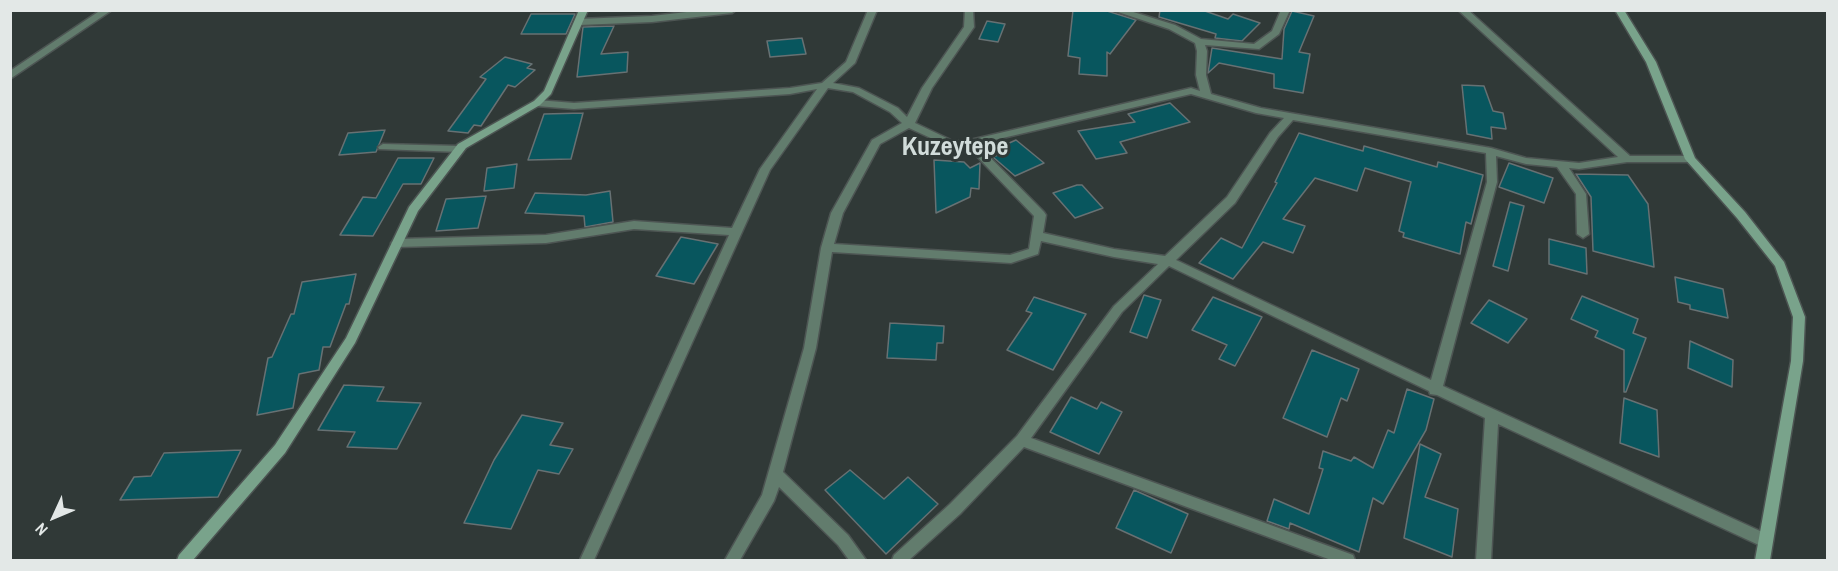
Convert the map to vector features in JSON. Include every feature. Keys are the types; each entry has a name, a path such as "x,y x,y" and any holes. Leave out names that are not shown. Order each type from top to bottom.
{"street":[{"path":"10,76 108,10"},
{"path":"184,561 279,449 351,340 413,210 460,149 537,102 548,92 582,16 652,20 732,10"},
{"path":"587,561 765,169 825,86 850,63 873,10"},
{"path":"732,561 769,497 810,348 827,248 837,213 876,142 909,124 927,88 969,27 969,10"},
{"path":"1116,10 1172,27 1199,42 1256,47 1268,41 1276,32 1286,10"},
{"path":"1462,10 1628,159"},
{"path":"1618,10 1651,62 1690,159 1741,215 1780,265 1799,317 1797,361 1763,561"},
{"path":"1199,42 1202,51 1201,75 1206,94"},
{"path":"537,102 574,106 790,91 825,86 856,90 894,110 909,124 952,144 970,143 1059,120 1126,108 1191,91 1260,111 1491,151 1526,161 1579,166 1628,159 1690,159"},
{"path":"899,561 955,510 1022,440 1118,309 1232,200 1274,135 1291,116"},
{"path":"827,248 1011,259 1034,251 1040,215 970,143"},
{"path":"383,147 460,149"},
{"path":"1436,390 1492,183 1491,151"},
{"path":"1560,164 1581,194 1583,234"},
{"path":"397,243 546,239 634,225 735,232"},
{"path":"1036,236 1114,253 1167,261 1377,359 1436,390 1766,541"},
{"path":"1483,561 1492,415"},
{"path":"1022,440 1348,561"},
{"path":"775,474 843,540 858,561"}],"building":[{"path":"1073,10 1104,10 1136,20 1110,54 1107,52 1107,76 1079,74 1080,58 1068,56"},
{"path":"1160,10 1202,10 1228,19 1233,14 1260,23 1242,41 1215,38 1216,34 1159,17"},
{"path":"1292,11 1314,16 1299,52 1310,54 1303,93 1274,88 1274,74 1219,63 1208,73 1212,48 1282,59 1284,29"},
{"path":"531,14 575,14 566,34 521,34"},
{"path":"987,21 1005,24 998,42 979,39"},
{"path":"614,26 601,54 628,52 627,72 577,77 583,27"},
{"path":"802,38 806,54 770,57 767,41"},
{"path":"505,57 532,64 527,68 535,70 515,87 508,85 481,126 474,125 468,133 448,131 486,79 480,77"},
{"path":"1462,85 1484,86 1493,111 1503,113 1506,129 1491,127 1492,139 1467,134"},
{"path":"1170,103 1190,122 1120,142 1127,153 1096,159 1078,131 1135,122 1128,114"},
{"path":"583,113 571,159 528,160 544,114"},
{"path":"385,130 376,152 339,155 348,133"},
{"path":"1299,133 1363,151 1364,146 1437,167 1438,162 1483,175 1471,224 1466,222 1460,254 1403,237 1404,233 1399,231 1411,182 1365,168 1357,191 1315,178 1283,219 1305,226 1293,253 1263,242 1233,279 1199,263 1221,238 1242,248 1277,183 1275,182"},
{"path":"1016,140 1044,163 1015,176 993,157 1003,153 998,148"},
{"path":"398,158 434,158 421,184 403,184 373,236 340,235 363,197 376,198"},
{"path":"934,160 964,162 970,168 980,163 979,189 971,188 970,197 936,213"},
{"path":"1509,163 1553,178 1544,203 1499,187"},
{"path":"517,164 514,188 484,191 487,168"},
{"path":"1576,174 1628,175 1648,204 1654,267 1593,251 1591,197"},
{"path":"1082,185 1103,208 1075,218 1053,193"},
{"path":"610,191 613,222 585,227 584,216 525,213 535,193 586,195"},
{"path":"486,196 478,228 436,231 446,199"},
{"path":"1510,202 1524,206 1508,271 1493,266"},
{"path":"681,237 718,244 694,284 656,276"},
{"path":"1549,239 1586,248 1587,274 1549,264"},
{"path":"356,274 349,304 346,304 330,347 323,347 319,370 299,374 293,408 257,415 268,358 272,357 291,314 294,314 302,282"},
{"path":"1675,277 1723,289 1728,318 1690,309 1690,305 1678,302"},
{"path":"1144,295 1161,300 1147,338 1130,332"},
{"path":"1582,296 1638,319 1633,333 1646,338 1626,392 1624,392 1624,350 1595,337 1598,331 1571,319"},
{"path":"1034,297 1086,314 1053,370 1007,350 1032,313 1026,311"},
{"path":"1213,297 1262,317 1235,366 1219,359 1227,345 1192,330"},
{"path":"1489,300 1527,319 1508,343 1471,323"},
{"path":"890,323 944,326 943,343 937,343 936,360 887,358"},
{"path":"1690,341 1733,360 1732,387 1688,368"},
{"path":"1312,350 1359,369 1347,401 1341,398 1327,437 1283,418"},
{"path":"344,385 384,387 377,401 421,403 397,449 347,447 355,432 318,430"},
{"path":"1407,389 1434,399 1426,430 1383,504 1373,498 1359,552 1290,523 1289,529 1267,521 1274,499 1309,514 1323,469 1319,468 1323,451 1351,461 1354,457 1373,468 1388,430 1394,433"},
{"path":"1071,397 1097,409 1101,402 1122,412 1099,454 1050,432"},
{"path":"1624,398 1657,410 1659,457 1620,443"},
{"path":"522,415 563,423 550,445 573,449 559,474 538,470 511,529 464,523 494,460"},
{"path":"1420,444 1441,454 1425,497 1458,509 1452,557 1404,538"},
{"path":"241,450 218,497 120,500 134,477 151,476 164,453"},
{"path":"850,470 884,499 908,477 938,504 886,554 825,490"},
{"path":"1134,490 1188,514 1171,553 1116,528"}],"district":[{"name":"Kuzeytepe","path":"955,148"}]}
